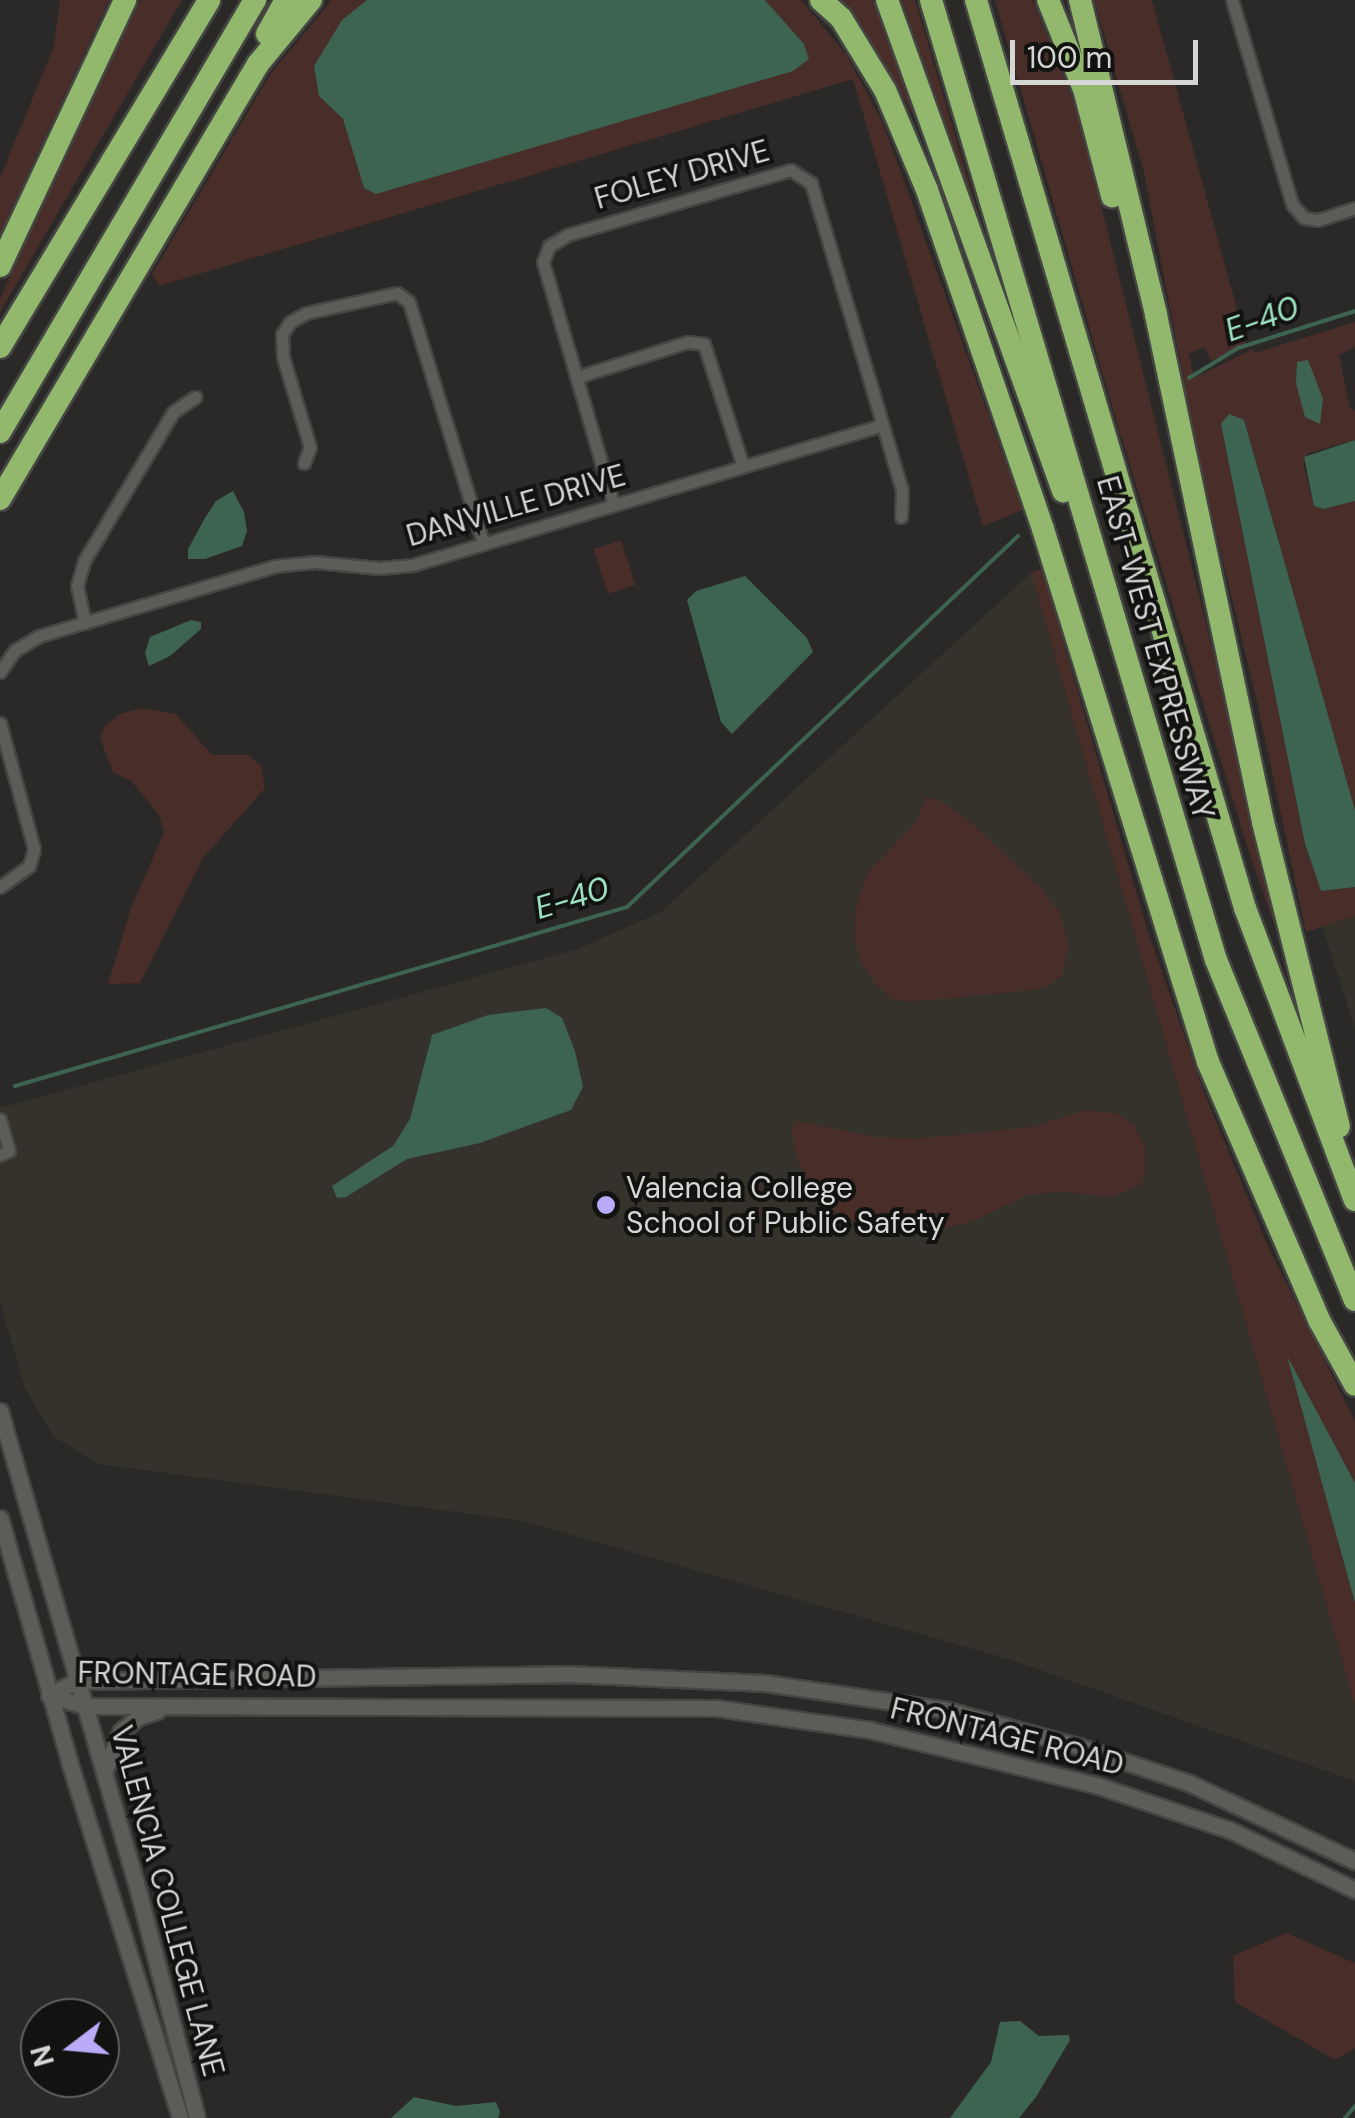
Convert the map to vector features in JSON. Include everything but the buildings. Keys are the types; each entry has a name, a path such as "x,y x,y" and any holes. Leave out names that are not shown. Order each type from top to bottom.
{"highway":[{"path":"0,266 126,0"},
{"path":"0,432 254,0"},
{"path":"204,152 286,0"},
{"path":"0,499 258,64 312,0"},
{"path":"821,0 841,18 885,90 927,190 1043,529 1208,1062 1311,1302 1355,1385"},
{"path":"887,0 1144,715"},
{"name":"EAST-WEST EXPRESSWAY","path":"931,0 1216,960 1355,1300"},
{"name":"EAST-WEST EXPRESSWAY","path":"976,0 1246,908 1355,1200"},
{"path":"1048,0 1084,90 1202,542"},
{"path":"1080,0 1156,314 1262,822 1355,1188"},
{"path":"0,347 202,6"}],"street":[{"path":"1232,0 1292,204 1304,218 1318,220 1355,208"},
{"name":"FOLEY DRIVE","path":"614,504 543,262 548,246 567,235 791,170 811,183 902,491 901,517"},
{"path":"304,463 310,446 281,348 286,328 306,313 397,293 409,302 483,543"},
{"path":"577,376 688,342 704,344 743,466"},
{"path":"85,623 77,586 84,561 173,412 194,397"},
{"name":"DANVILLE DRIVE","path":"0,672 14,651 39,636 275,566 315,562 379,568 413,565 882,426"},
{"path":"0,724 34,850 29,866 0,886"},
{"path":"0,1118 5,1153"},
{"name":"VALENCIA COLLEGE LANE","path":"0,1411 104,1772 197,2118"},
{"name":"VALENCIA COLLEGE LANE","path":"0,1518 180,2118"},
{"name":"FRONTAGE ROAD","path":"50,1695 77,1680 566,1674 765,1683 947,1710 1078,1746 1189,1783 1355,1861"},
{"name":"FRONTAGE ROAD","path":"50,1695 84,1706 716,1708 870,1730 1096,1785 1230,1830 1355,1890"},
{"path":"104,1772 121,1731 138,1717 173,1706"}],"shaded area":[{"path":"60,0 109,0 0,234 0,178 54,46"},
{"path":"140,0 182,0 0,312 0,298"},
{"path":"332,0 367,0 342,21 319,96 343,119 351,134 364,187 804,44 765,0 801,0 846,54 883,123 1023,510 983,526 853,79 159,286 152,274 271,73"},
{"path":"367,0 765,0 804,44 809,59 793,71 376,194 364,188 343,119 319,96 314,66 342,20"},
{"path":"840,0 873,0 915,118 883,60"},
{"path":"902,0 915,0 1008,314 955,153"},
{"path":"995,0 1033,0 1077,110 1259,834 1282,947 1116,420"},
{"path":"1094,0 1152,0 1247,345 1211,361 1205,347 1189,354 1194,378 1253,349 1255,353 1355,322 1355,347 1339,355 1350,408 1355,411 1355,440 1309,453 1303,462 1314,506 1323,509 1355,501 1355,810 1244,420 1221,424 1305,844 1321,891 1355,887 1355,916 1306,932 1257,702 1199,461 1144,172"},
{"path":"1308,360 1323,399 1320,424 1305,417 1296,383 1297,362"},
{"path":"1229,414 1244,420 1355,810 1355,887 1321,891 1305,844 1221,424"},
{"path":"1355,440 1355,501 1323,509 1314,506 1304,457"},
{"path":"233,491 244,512 247,531 242,546 205,559 188,559 188,549 216,501"},
{"path":"621,540 636,585 608,594 593,549"},
{"path":"1042,569 1147,929 1205,1095 1267,1244 1355,1421 1355,1483 1289,1362 1355,1603 1355,1705 1031,573"},
{"name":"Valencia College School of Public Safety","path":"1031,573 1355,1705 1355,1781 1012,1660 523,1521 99,1464 53,1436 25,1388 0,1302 0,1108 578,949 661,912"},
{"path":"745,576 807,638 813,652 732,734 721,722 687,600 696,591"},
{"path":"191,620 201,622 201,629 170,656 149,666 145,653 150,637"},
{"path":"142,708 176,714 212,755 249,755 261,766 265,788 203,858 140,983 108,984 130,911 164,832 159,815 131,781 113,772 100,738 104,727 120,714"},
{"path":"927,797 940,800 973,824 1042,889 1060,913 1069,944 1062,976 1046,987 1024,991 911,1002 894,1000 878,987 862,965 854,939 856,908 867,874 917,820"},
{"path":"1355,916 1355,1029 1322,925"},
{"path":"546,1008 562,1018 575,1051 583,1087 571,1110 480,1143 407,1159 346,1197 337,1198 332,1186 393,1146 410,1119 432,1035 488,1015"},
{"path":"1085,1110 1119,1114 1134,1125 1145,1147 1146,1174 1139,1185 1111,1197 1063,1192 1027,1195 976,1220 924,1235 872,1230 838,1214 813,1191 797,1158 791,1130 797,1121 875,1137 912,1139 1032,1127"},
{"path":"1287,1356 1355,1483 1355,1603"},
{"path":"1286,1933 1355,1963 1355,2048 1335,2060 1235,2002 1233,1956"},
{"path":"1020,2021 1039,2036 1069,2035 1070,2040 1036,2097 1019,2118 950,2118 991,2062 1000,2022"},
{"path":"414,2097 456,2106 496,2102 500,2112 498,2118 391,2118"}],"waterway":[{"name":"E-40","path":"1189,378 1238,348 1355,311"},
{"name":"E-40","path":"15,1086 627,907 1018,536"},
{"path":"1345,2118 1355,2106"}],"place":[{"name":"Valencia College School of Public Safety","path":"606,1205"}]}
